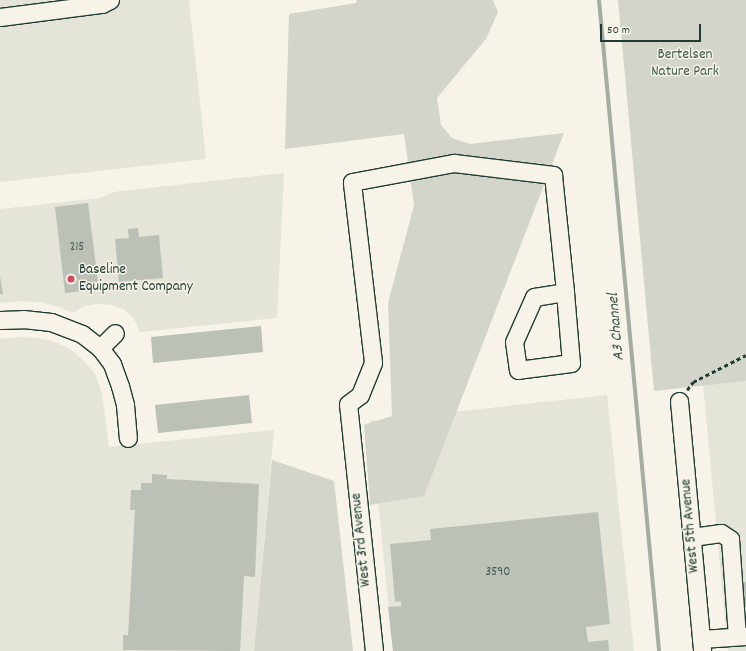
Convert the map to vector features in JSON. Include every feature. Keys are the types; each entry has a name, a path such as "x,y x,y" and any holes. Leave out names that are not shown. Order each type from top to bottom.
{"street":[{"path":"0,17 102,4 110,0"},
{"name":"West 3rd Avenue","path":"374,651 348,404 360,395 373,362 352,182 454,163 553,175 565,292"},
{"path":"565,292 571,363 518,370 514,342 534,297 565,292"},
{"path":"0,320 23,319 51,322 82,334 100,348 112,364 120,386 125,405 128,438"},
{"path":"100,348 116,333"},
{"name":"West 5th Avenue","path":"679,401 702,645"},
{"path":"692,537 721,533 730,539 742,636 702,645"}],"path":[{"path":"679,401 693,382 746,355"}],"shaded area":[{"path":"0,0 189,0 206,159 0,182"},
{"path":"284,173 277,318 140,332 134,319 125,310 112,305 97,304 84,306 73,313 60,307 40,302 20,301 0,303 0,209 100,198 113,192"},
{"path":"20,337 53,341 70,349 83,360 95,374 102,393 109,447 274,430 254,651 0,651 0,339"},
{"path":"746,381 746,651 728,651 703,385"},
{"path":"607,395 634,651 393,651 370,421"}],"green space":[{"path":"357,0 493,0 498,12 486,39 437,98 441,125 452,138 470,144 564,133 424,496 370,505 364,425 392,416 388,303 414,205 404,134 285,149 289,14 356,3"},
{"name":"Bertelsen Nature Park","path":"618,0 746,0 746,381 654,391"},
{"path":"272,460 334,481 353,651 254,651"}],"building":[{"path":"88,203 99,289 65,293 55,207"},
{"path":"138,228 139,237 159,235 163,278 119,282 115,239 129,238 128,229"},
{"path":"0,276 3,294 0,294"},
{"path":"261,326 263,352 153,363 151,337"},
{"path":"249,395 252,423 158,433 155,405"},
{"path":"152,474 167,475 167,479 259,484 255,577 244,576 240,651 123,650 123,635 128,635 135,510 130,510 131,490 141,490 141,483 152,483"},
{"path":"598,512 610,624 586,627 588,642 608,640 609,651 393,651 388,607 401,606 401,601 395,602 390,544 431,540 430,529"},
{"path":"746,582 746,607 742,607 740,583"}],"waterway":[{"name":"A3 Channel","path":"599,0 659,651"}],"place":[{"name":"Baseline Equipment Company","path":"71,279"}]}
